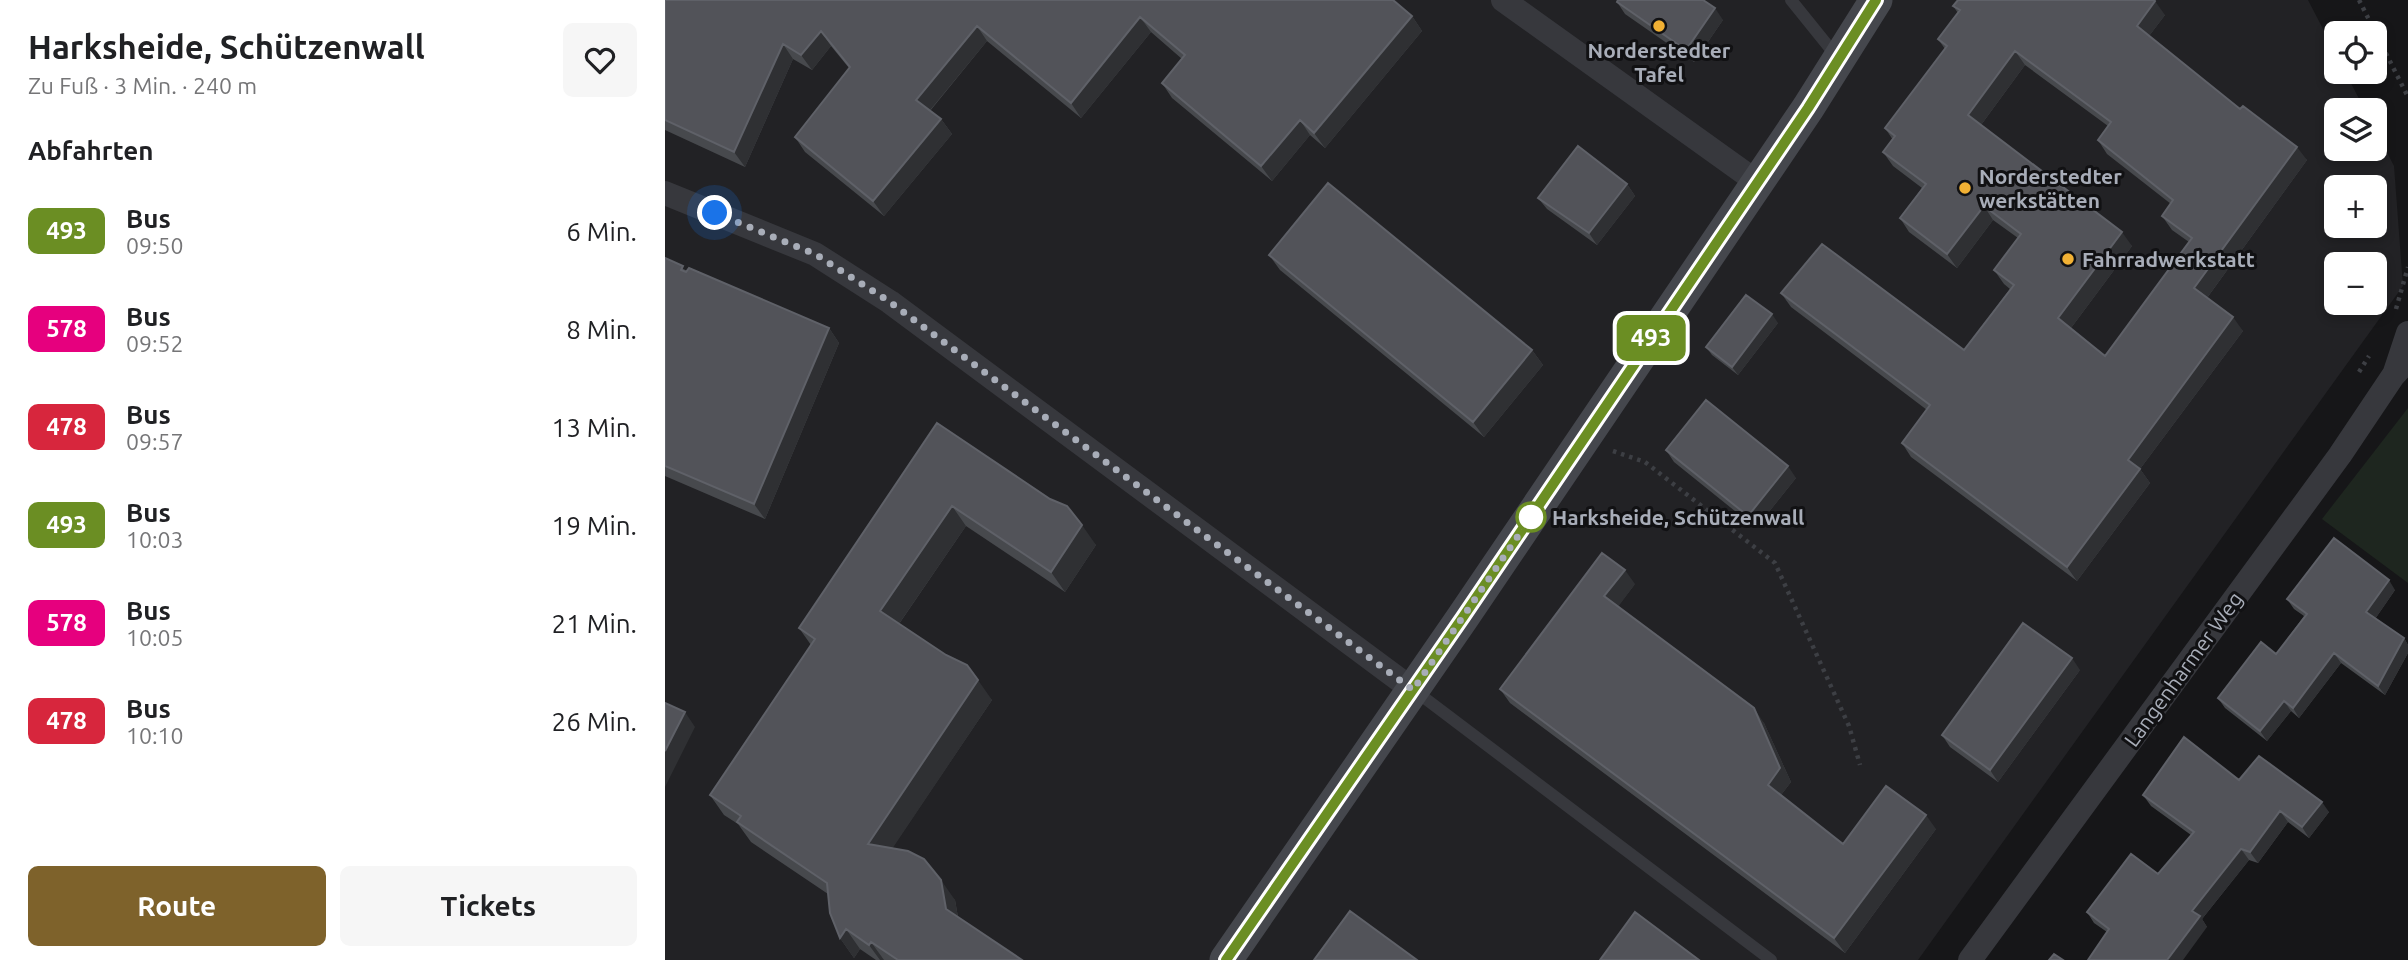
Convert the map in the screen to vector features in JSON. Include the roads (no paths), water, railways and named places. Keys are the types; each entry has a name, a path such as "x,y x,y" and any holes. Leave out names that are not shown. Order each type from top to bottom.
{"main road":[{"path":"1226,960 1413,690 1757,182 1840,59 1876,0"}],"street":[{"path":"1503,0 1757,182"},
{"path":"665,193 815,254 890,302 1413,690"},
{"name":"Langenharmer Weg","path":"1970,960 2401,368 2408,333"}],"lane":[{"path":"1791,0 1840,59"},
{"path":"1413,690 1771,960"}],"place":[{"name":"Norderstedter Tafel","path":"1659,26"},
{"name":"Norderstedter werkstätten","path":"1965,188"},
{"name":"Fahrradwerkstatt","path":"2068,259"},
{"name":"Harksheide, Schützenwall","path":"1531,517"}]}
